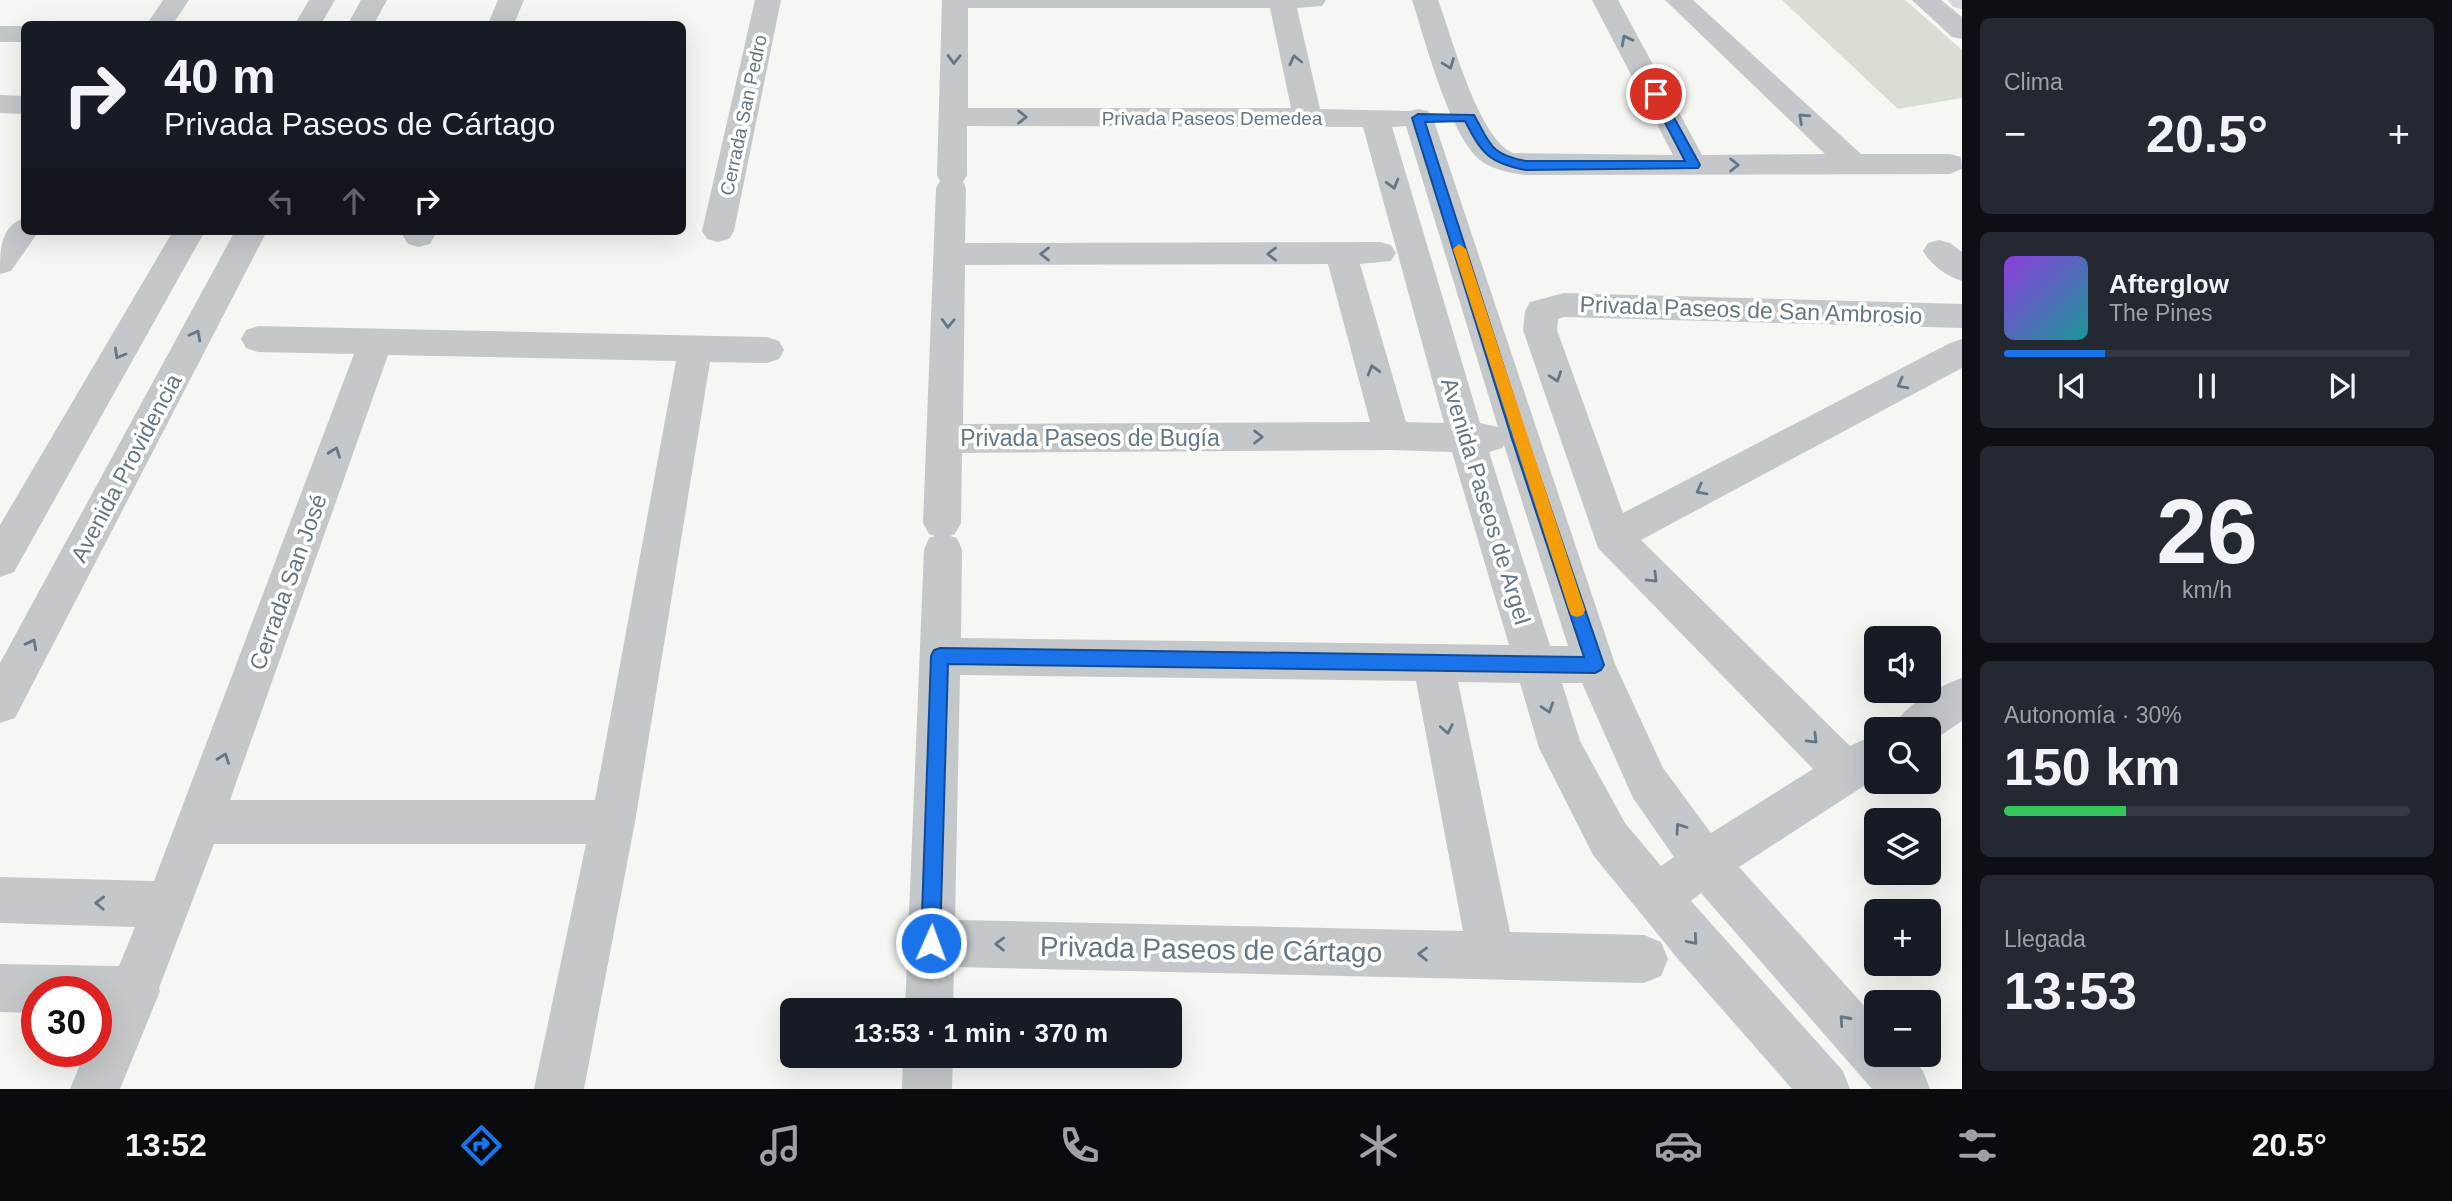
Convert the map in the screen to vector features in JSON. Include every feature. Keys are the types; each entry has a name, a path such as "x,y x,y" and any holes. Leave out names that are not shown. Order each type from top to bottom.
{"street":[{"path":"162,21 176,0"},
{"path":"310,21 322,0"},
{"path":"363,21 374,0"},
{"path":"502,21 511,0"},
{"name":"Cerrada San Pedro","path":"718,231 768,0"},
{"path":"1313,0 955,0 950,254 1380,253"},
{"path":"1425,0 1469,118 1485,148 1506,162 1526,166 1950,164"},
{"path":"1605,0 1693,165"},
{"path":"1678,0 1853,164"},
{"path":"1925,0 1962,31"},
{"path":"1282,1 1308,119"},
{"path":"0,34 21,34"},
{"path":"0,104 21,105"},
{"name":"Privada Paseos Demedea","path":"954,117 1469,118"},
{"name":"Avenida Paseos de Argel","path":"1375,118 1466,438 1561,748 1609,839 1825,1089"},
{"path":"1418,118 1595,665 1648,783 1705,863 1905,1089"},
{"path":"0,263 21,233"},
{"path":"0,561 188,235"},
{"name":"Avenida Providencia","path":"0,704 249,235"},
{"name":"Privada Paseos de Bugía","path":"950,254 944,439 1392,436 1520,439"},
{"path":"1341,254 1392,436"},
{"name":"Privada Paseos de San Ambrosio","path":"1612,537 1540,330 1542,311 1564,305 1962,316"},
{"path":"258,339 767,349"},
{"name":"Cerrada San José","path":"95,1089 169,905 375,343"},
{"path":"559,1089 612,822 695,348"},
{"path":"1657,897 1705,863 1861,764 1612,537 1962,352"},
{"path":"929,998 944,439"},
{"path":"940,656 1595,665"},
{"path":"1433,662 1491,956"},
{"path":"1932,717 1962,697"},
{"path":"200,822 612,822"},
{"path":"0,900 169,905"},
{"name":"Privada Paseos de Cártago","path":"931,943 1644,960"},
{"path":"0,988 136,991"},
{"path":"927,1089 928,1068"}],"shaded area":[{"path":"1782,0 1905,0 1962,50 1962,98 1898,109"}],"slow traffic":[{"path":"1459,249 1577,610"}],"route":[{"path":"931,943 940,656 1595,665 1418,118 1469,118 1485,148 1506,162 1526,166 1693,165 1656,94"}]}
